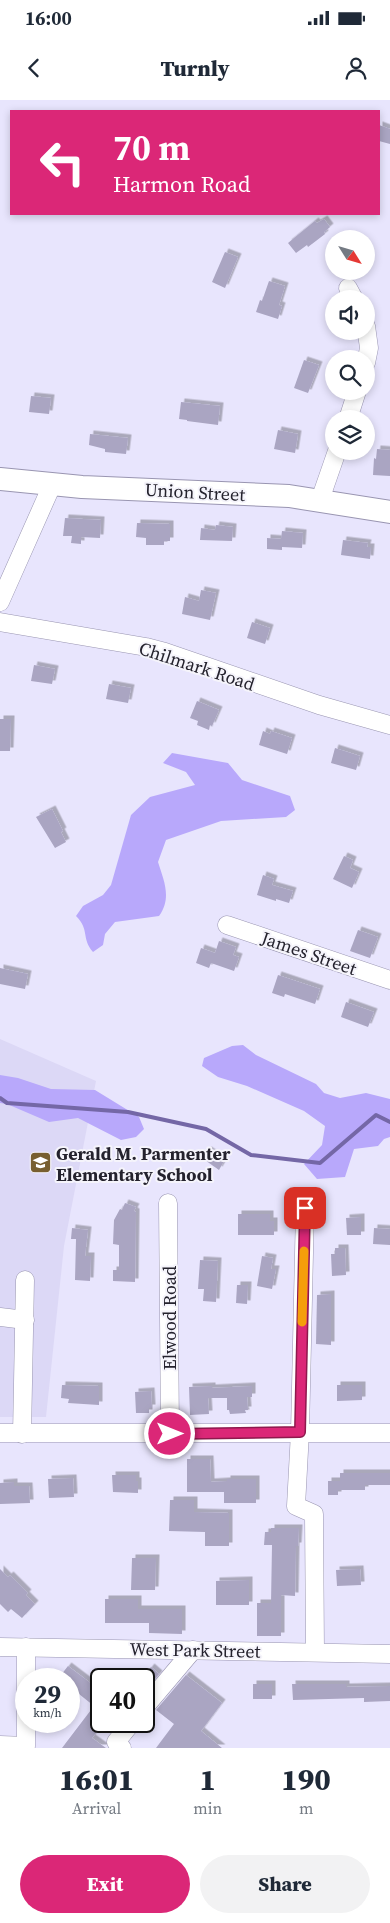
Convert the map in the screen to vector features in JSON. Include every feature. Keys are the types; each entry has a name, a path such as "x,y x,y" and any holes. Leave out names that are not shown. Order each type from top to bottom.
{"main road":[{"name":"Union Street","path":"0,480 52,485 289,496 390,512"}],"street":[{"path":"320,500 334,460"},
{"path":"0,602 52,485"},
{"name":"Chilmark Road","path":"0,622 146,647 287,695 390,725"},
{"name":"James Street","path":"227,925 390,980"},
{"name":"Elwood Road","path":"168,1203 170,1434"},
{"path":"305,1208 300,1432 296,1506 314,1514 315,1652"},
{"path":"22,1434 25,1280"},
{"path":"0,1317 25,1320"},
{"path":"0,1433 390,1433"},
{"name":"West Park Street","path":"0,1647 390,1654"},
{"path":"0,1745 26,1746 26,1647"},
{"path":"155,1695 193,1650"},
{"path":"122,1748 116,1742 123,1733"}],"shaded area":[{"path":"172,753 228,763 242,780 290,796 295,810 286,817 221,821 166,840 158,862 166,889 165,903 159,916 115,922 105,934 103,945 93,952 87,942 83,926 76,916 83,906 103,895 111,885 131,815 150,797 195,785 186,772 163,763"},
{"name":"Gerald M. Parmenter Elementary School","path":"0,1039 96,1081 64,1246 46,1417 0,1417"},
{"path":"243,1045 256,1055 316,1084 324,1093 340,1098 366,1093 390,1099 390,1137 384,1139 378,1146 354,1149 345,1177 317,1179 304,1164 322,1145 325,1126 304,1111 247,1086 218,1077 202,1066 204,1058 232,1046"},
{"path":"0,1075 18,1078 51,1089 95,1090 139,1117 144,1129 136,1137 121,1140 78,1118 49,1122 7,1104 0,1103"}],"building":[{"path":"380,125 390,129 390,144 380,141"},
{"path":"324,219 330,227 325,230 325,234 308,247 307,245 296,253 288,243 315,221 317,223"},
{"path":"225,252 238,257 225,288 212,282"},
{"path":"269,281 285,286 279,305 282,306 278,319 256,312"},
{"path":"304,360 319,365 308,393 294,388"},
{"path":"31,396 51,398 49,414 29,412"},
{"path":"181,402 220,406 218,425 179,419"},
{"path":"278,430 298,434 295,453 274,449"},
{"path":"90,434 128,438 126,454 105,452 105,449 89,445"},
{"path":"377,449 390,450 390,476 373,475 374,460 376,459"},
{"path":"65,518 101,520 100,538 81,537 81,544 71,543 72,536 63,536"},
{"path":"137,523 170,524 170,541 164,541 164,545 146,545 146,538 136,537"},
{"path":"216,525 233,527 232,541 200,540 201,528 215,530"},
{"path":"282,531 303,533 302,548 282,547 282,550 267,549 267,538 281,539"},
{"path":"343,540 368,543 367,547 371,547 370,559 341,555"},
{"path":"201,590 216,593 210,620 182,614 185,597 199,601"},
{"path":"252,622 270,628 265,644 247,638"},
{"path":"34,665 55,669 52,684 31,681"},
{"path":"109,684 131,688 128,703 106,699"},
{"path":"197,701 219,710 209,730 197,725 198,721 190,718"},
{"path":"0,719 11,719 10,751 0,751"},
{"path":"263,731 270,734 271,731 292,738 287,754 259,745"},
{"path":"335,748 360,756 356,770 331,763"},
{"path":"52,809 63,831 61,832 66,842 55,848 36,817"},
{"path":"344,856 353,860 350,868 359,872 352,888 333,879"},
{"path":"263,875 274,879 272,885 293,891 289,903 257,895"},
{"path":"358,930 378,937 370,958 350,951"},
{"path":"219,941 236,947 233,955 239,957 234,971 211,963 209,968 196,963 201,948 215,953"},
{"path":"0,968 28,974 25,989 0,984"},
{"path":"278,975 320,989 315,1004 285,994 284,997 272,993"},
{"path":"346,1002 374,1012 368,1027 341,1017"},
{"path":"208,1150 224,1161 219,1170 202,1158"},
{"path":"125,1203 136,1207 134,1211 136,1212 135,1282 113,1281 113,1270 119,1270 119,1245 113,1244 114,1220"},
{"path":"238,1214 270,1214 270,1221 274,1221 274,1235 238,1235"},
{"path":"361,1217 361,1235 347,1235 346,1218"},
{"path":"72,1228 88,1230 85,1256 91,1256 90,1281 75,1280 76,1239 71,1239"},
{"path":"374,1228 390,1229 390,1245 373,1244"},
{"path":"335,1248 345,1248 346,1275 332,1276 331,1254 335,1254"},
{"path":"262,1256 273,1258 271,1269 276,1269 272,1289 257,1286"},
{"path":"200,1260 218,1261 216,1302 203,1301 204,1289 198,1289"},
{"path":"237,1285 248,1285 247,1304 236,1303"},
{"path":"331,1294 331,1345 316,1344 317,1295"},
{"path":"62,1385 99,1386 99,1405 68,1403 69,1399 61,1398"},
{"path":"337,1385 362,1385 362,1400 337,1401"},
{"path":"212,1386 212,1388 252,1386 252,1397 247,1397 248,1410 245,1410 246,1413 230,1414 229,1410 227,1410 227,1398 208,1398 209,1414 190,1415 189,1387"},
{"path":"151,1391 152,1408 149,1408 149,1413 136,1413 135,1392"},
{"path":"187,1459 210,1459 211,1482 227,1481 227,1479 256,1479 256,1503 224,1503 224,1492 187,1492"},
{"path":"340,1473 390,1473 390,1485 365,1485 365,1490 338,1490 338,1495 328,1495 328,1481 340,1481"},
{"path":"112,1475 136,1475 138,1493 113,1492"},
{"path":"73,1478 74,1497 49,1498 48,1479"},
{"path":"14,1482 14,1486 29,1486 30,1503 0,1504 0,1483"},
{"path":"170,1500 194,1500 194,1512 229,1513 229,1546 205,1546 205,1532 169,1531"},
{"path":"271,1528 299,1528 298,1546 296,1546 295,1596 281,1595 281,1636 257,1636 257,1603 271,1603 272,1545 264,1545 265,1532 271,1532"},
{"path":"132,1558 156,1558 155,1590 131,1590"},
{"path":"0,1569 8,1577 10,1575 28,1593 26,1595 35,1604 22,1618 11,1609 8,1612 0,1604"},
{"path":"360,1569 361,1585 337,1586 336,1570"},
{"path":"249,1580 249,1605 216,1605 216,1581"},
{"path":"105,1599 138,1599 138,1609 182,1609 182,1634 149,1633 149,1623 105,1623"},
{"path":"155,1670 159,1674 155,1679"},
{"path":"80,1675 90,1683 90,1703 80,1695"},
{"path":"186,1675 222,1703 201,1731 222,1748 156,1748 174,1724 156,1710"},
{"path":"253,1684 272,1684 272,1699 253,1699"},
{"path":"292,1684 346,1684 346,1687 390,1686 390,1701 364,1702 364,1698 293,1700"},
{"path":"90,1711 90,1733 96,1733 92,1738 106,1748 62,1748 73,1733 80,1733 80,1724"}],"waterway":[{"path":"0,1098 7,1103 128,1112 206,1129 251,1155 320,1163 376,1115 390,1122"}],"slow traffic":[{"path":"302,1322 304,1251"}],"place":[{"name":"Gerald M. Parmenter Elementary School","path":"40,1163"}],"route":[{"path":"170,1434 300,1432 305,1208"}]}
